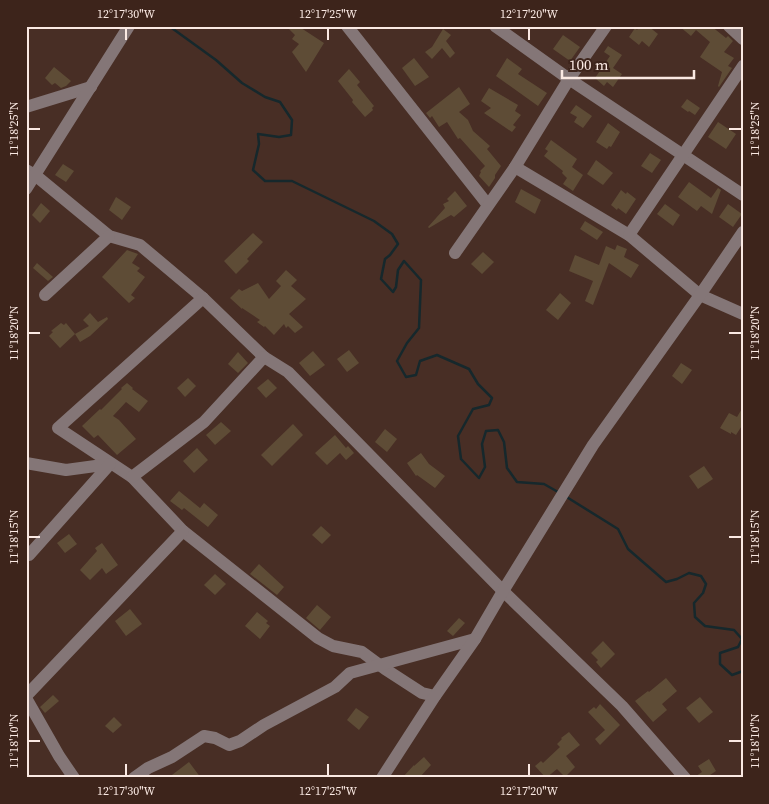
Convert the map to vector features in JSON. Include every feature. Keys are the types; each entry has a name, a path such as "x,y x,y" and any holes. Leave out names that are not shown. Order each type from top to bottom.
{"street":[{"path":"26,189 31,172 91,87 129,26"},
{"path":"347,26 488,205"},
{"path":"494,26 743,195"},
{"path":"455,253 515,167 570,79 606,26"},
{"path":"729,26 743,39"},
{"path":"629,235 743,66"},
{"path":"26,107 91,87"},
{"path":"515,167 629,235 700,295 743,314"},
{"path":"31,172 109,236 140,246 203,298 264,357 288,372 503,591 622,706 685,778"},
{"path":"382,778 435,696 475,639 592,445 743,232"},
{"path":"45,295 109,236"},
{"path":"203,298 58,428 132,477 183,531 318,638 332,646 362,652 422,693 435,696"},
{"path":"132,477 204,422 264,357"},
{"path":"26,463 66,470 110,464"},
{"path":"30,555 110,464"},
{"path":"74,778 59,756 26,697 183,531"},
{"path":"134,778 148,768 172,757 204,736 215,738 229,746 240,741 335,688 350,673 475,639"}],"building":[{"path":"286,26 298,26 324,43 306,72 292,52 299,44 292,39 295,35"},
{"path":"640,26 648,26 658,34 649,47 642,41 639,45 629,37 635,28 637,30"},
{"path":"679,26 711,26 733,41 724,52 734,58 728,66 732,68 719,87 722,72 700,57 710,42 696,30 691,36"},
{"path":"443,29 451,35 446,41 455,53 450,58 442,48 432,59 425,52 432,47"},
{"path":"563,35 580,47 570,61 553,49"},
{"path":"608,46 622,55 613,68 622,74 613,87 607,82 604,86 595,78 610,56 604,52"},
{"path":"414,58 429,77 415,86 402,68"},
{"path":"507,58 522,69 518,74 547,93 538,106 496,76"},
{"path":"54,67 71,81 66,86 61,88 55,83 52,85 45,78"},
{"path":"349,69 360,82 357,85 374,106 373,110 365,117 338,81"},
{"path":"459,87 470,104 459,112 468,120 473,131 490,146 487,149 501,166 489,187 479,176 480,171 485,166 460,138 458,139 447,122 439,127 432,116 430,118 426,113"},
{"path":"489,88 518,105 515,111 521,115 513,125 516,127 512,132 484,113 491,108 481,101"},
{"path":"687,99 700,108 695,115 681,107"},
{"path":"576,105 592,116 583,128 574,122 577,117 570,113"},
{"path":"718,122 736,134 726,149 708,137"},
{"path":"608,123 620,132 611,147 609,146 607,149 596,142"},
{"path":"551,140 577,159 572,167 583,175 573,191 563,184 567,178 562,173 563,171 544,156 548,151 545,149"},
{"path":"650,153 661,160 652,173 641,166"},
{"path":"596,160 613,173 603,185 587,174"},
{"path":"63,164 74,171 66,182 55,175"},
{"path":"689,182 711,198 718,188 721,190 712,214 701,206 697,211 678,197"},
{"path":"521,189 541,200 535,214 515,202"},
{"path":"621,190 636,199 626,214 611,205"},
{"path":"455,191 467,206 454,217 451,215 429,228 445,208 443,204 449,201 447,199"},
{"path":"116,197 131,207 122,220 109,210"},
{"path":"41,203 50,211 40,223 32,215"},
{"path":"665,204 680,215 673,226 657,214"},
{"path":"728,204 742,214 733,227 719,217"},
{"path":"585,221 603,232 597,240 580,229"},
{"path":"253,233 263,242 247,259 249,261 236,274 224,261"},
{"path":"617,245 627,249 624,257 639,265 631,278 609,263 593,305 585,301 593,281 569,271 575,255 599,265 606,246 615,250"},
{"path":"127,250 138,254 132,263 140,268 137,271 145,277 131,295 135,298 129,303 102,277"},
{"path":"483,252 494,262 482,274 471,264"},
{"path":"37,263 53,277 48,281 33,268"},
{"path":"286,270 297,280 291,286 306,299 289,314 303,327 295,333 288,326 286,328 284,324 274,335 265,326 257,322 260,320 242,309 230,298 239,289 242,291 258,283 269,299 281,286 276,281"},
{"path":"560,293 571,303 558,320 546,310"},
{"path":"90,313 98,322 107,317 108,319 90,336 80,342 75,334 89,326 83,320"},
{"path":"61,323 64,325 66,323 75,334 60,348 49,336 53,332 51,331"},
{"path":"349,350 359,363 347,372 337,359"},
{"path":"313,351 325,365 310,376 299,363"},
{"path":"238,352 248,363 238,373 228,364"},
{"path":"681,363 692,370 682,384 672,376"},
{"path":"188,378 196,386 185,397 177,388"},
{"path":"268,379 277,388 266,398 257,388"},
{"path":"127,383 148,401 139,412 126,402 113,416 136,439 117,455 98,435 94,438 82,426 101,410"},
{"path":"743,407 743,424 736,435 720,428 729,413 737,417"},
{"path":"221,422 231,431 215,445 206,435"},
{"path":"293,424 303,435 272,466 261,455"},
{"path":"385,429 397,439 387,452 375,442"},
{"path":"335,435 346,448 348,446 354,453 346,460 340,453 327,465 315,453"},
{"path":"197,448 208,460 194,473 183,461"},
{"path":"421,453 429,464 445,476 435,488 416,476 407,463"},
{"path":"704,466 713,479 698,489 689,476"},
{"path":"179,491 200,508 204,503 218,515 208,527 184,508 182,510 170,501"},
{"path":"321,526 331,535 322,544 312,535"},
{"path":"69,534 77,544 65,553 57,543"},
{"path":"102,543 118,565 106,574 102,568 90,580 80,570 97,551 95,548"},
{"path":"259,564 284,587 277,595 250,574"},
{"path":"215,574 226,584 215,595 204,585"},
{"path":"317,605 331,617 320,630 306,618"},
{"path":"130,609 142,624 126,636 115,621"},
{"path":"257,612 268,621 266,623 270,626 260,639 245,626"},
{"path":"459,618 465,623 453,636 447,631"},
{"path":"603,641 615,654 601,668 596,662 598,660 591,653"},
{"path":"666,678 677,691 662,704 667,710 653,722 635,701"},
{"path":"53,695 59,701 45,713 40,707"},
{"path":"700,697 713,712 699,723 686,708"},
{"path":"600,704 620,725 600,745 595,739 605,730 588,712 594,707 596,709"},
{"path":"356,708 369,717 359,730 347,720"},
{"path":"114,717 122,725 113,733 105,726"},
{"path":"569,732 580,745 566,756 575,767 565,777 557,769 546,778 535,766 541,761 543,763 560,747 557,744"},
{"path":"424,757 431,765 419,778 402,778 414,765"},
{"path":"709,759 716,771 710,775 711,778 693,778 702,772 698,766"},
{"path":"189,762 201,778 168,778"}],"waterway":[{"path":"169,26 216,60 242,83 265,97 280,102 292,120 291,135 279,137 258,134 259,144 253,170 265,181 292,181 374,221 392,234 398,244 385,259 381,279 393,292 396,287 398,270 404,261 421,280 419,328 407,343 397,361 406,377 416,375 420,361 437,355 469,369 478,384 492,398 489,405 473,409 458,436 461,459 479,478 485,467 482,444 486,431 498,430 504,442 507,468 517,482 544,484 558,492"},
{"path":"565,496 618,529 628,549 666,582 689,573 701,576 706,584 703,593 694,603 695,617 705,626 734,630 742,639 738,647 720,653 720,664 732,675 743,671"}]}
